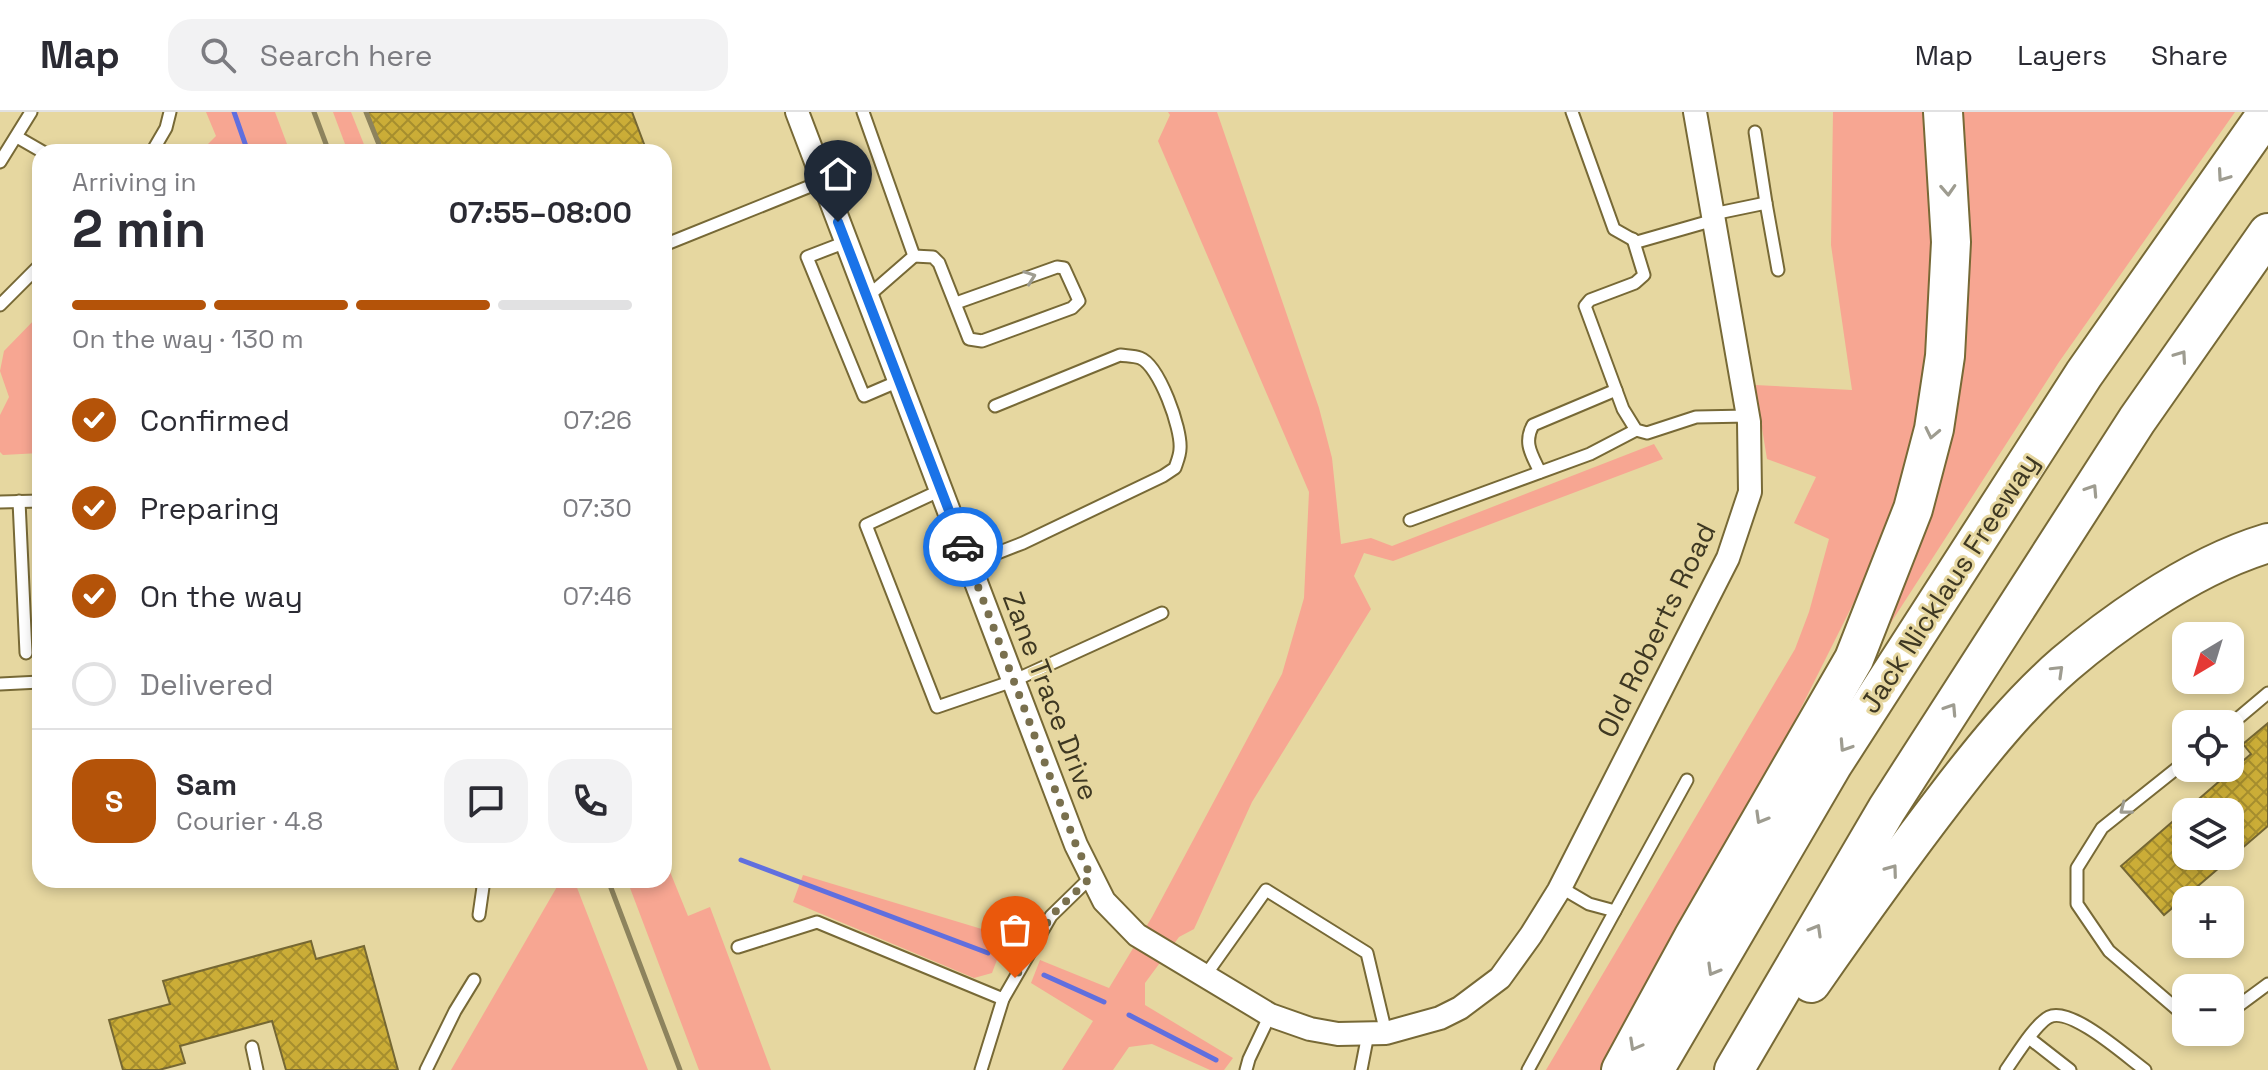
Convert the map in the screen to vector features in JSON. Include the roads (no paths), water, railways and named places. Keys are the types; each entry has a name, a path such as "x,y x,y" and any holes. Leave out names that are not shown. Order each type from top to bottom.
{"highway":[{"path":"1621,1070 1693,938 1854,659 1913,509 1934,429 1947,330 1951,242 1943,112"},
{"name":"Jack Nicklaus Freeway","path":"1654,1070 1833,764 2084,374 2268,112"},
{"path":"1734,1070 1904,782 2137,420 2268,233"},
{"path":"1749,1070 1920,831 2014,715 2064,665 2111,627 2175,584 2234,553 2268,543"}],"street":[{"name":"Zane Trace Drive","path":"797,112 1076,845 1104,901 1137,935 1204,977 1270,1015 1310,1029 1338,1034 1377,1033 1440,1018"},
{"name":"Old Roberts Road","path":"1440,1018 1460,1008 1500,978 1560,887 1728,558 1750,492 1748,416 1695,112"}],"lane":[{"path":"0,162 31,112"},
{"path":"157,144 166,128 170,112"},
{"path":"863,112 914,256"},
{"path":"1572,112 1614,229 1637,242 1766,203"},
{"path":"1755,132 1778,270"},
{"path":"17,137 32,146"},
{"path":"672,242 823,181"},
{"path":"1633,239 1644,275 1635,283 1590,300 1585,306 1623,409 1636,430"},
{"path":"846,242 807,257 864,396 899,381"},
{"path":"867,297 914,256 933,257 939,263 969,339 982,341 1072,308 1079,301 1064,268 1057,267 956,303"},
{"path":"0,305 32,273"},
{"path":"969,564 1023,543 1163,476 1175,468 1180,450 1179,431 1170,406 1153,368 1141,358 1120,355 995,406"},
{"path":"1540,472 1528,445 1527,435 1533,425 1616,390"},
{"path":"1410,520 1590,454 1636,430 1647,433 1696,417 1748,416"},
{"path":"941,490 866,525 937,707 1013,681 1162,613"},
{"path":"19,501 26,653"},
{"path":"0,502 32,501"},
{"path":"0,684 32,684"},
{"path":"2244,713 2268,693"},
{"path":"2172,772 2102,828 2077,868 2077,904 2109,951 2172,1005"},
{"path":"1528,1070 1687,780"},
{"path":"981,1070 1003,999 1051,916 1091,877"},
{"path":"1560,887 1589,904 1615,911"},
{"path":"479,915 483,888"},
{"path":"1204,977 1266,890 1367,953 1377,1033 1361,1070"},
{"path":"738,947 817,922 1003,999"},
{"path":"426,1070 474,980"},
{"path":"2244,1002 2268,984"},
{"path":"1246,1070 1270,1015"},
{"path":"2006,1070 2050,1016 2064,1015 2082,1023 2145,1070"},
{"path":"2029,1038 2070,1070"},
{"path":"252,1047 257,1070"}],"waterway":[{"path":"234,112 245,144"},
{"path":"741,860 988,953"},
{"path":"1044,975 1104,1002"},
{"path":"1129,1015 1216,1060"}],"railway":[{"path":"314,112 326,144"},
{"path":"366,112 379,144"},
{"path":"611,888 680,1070"}]}
